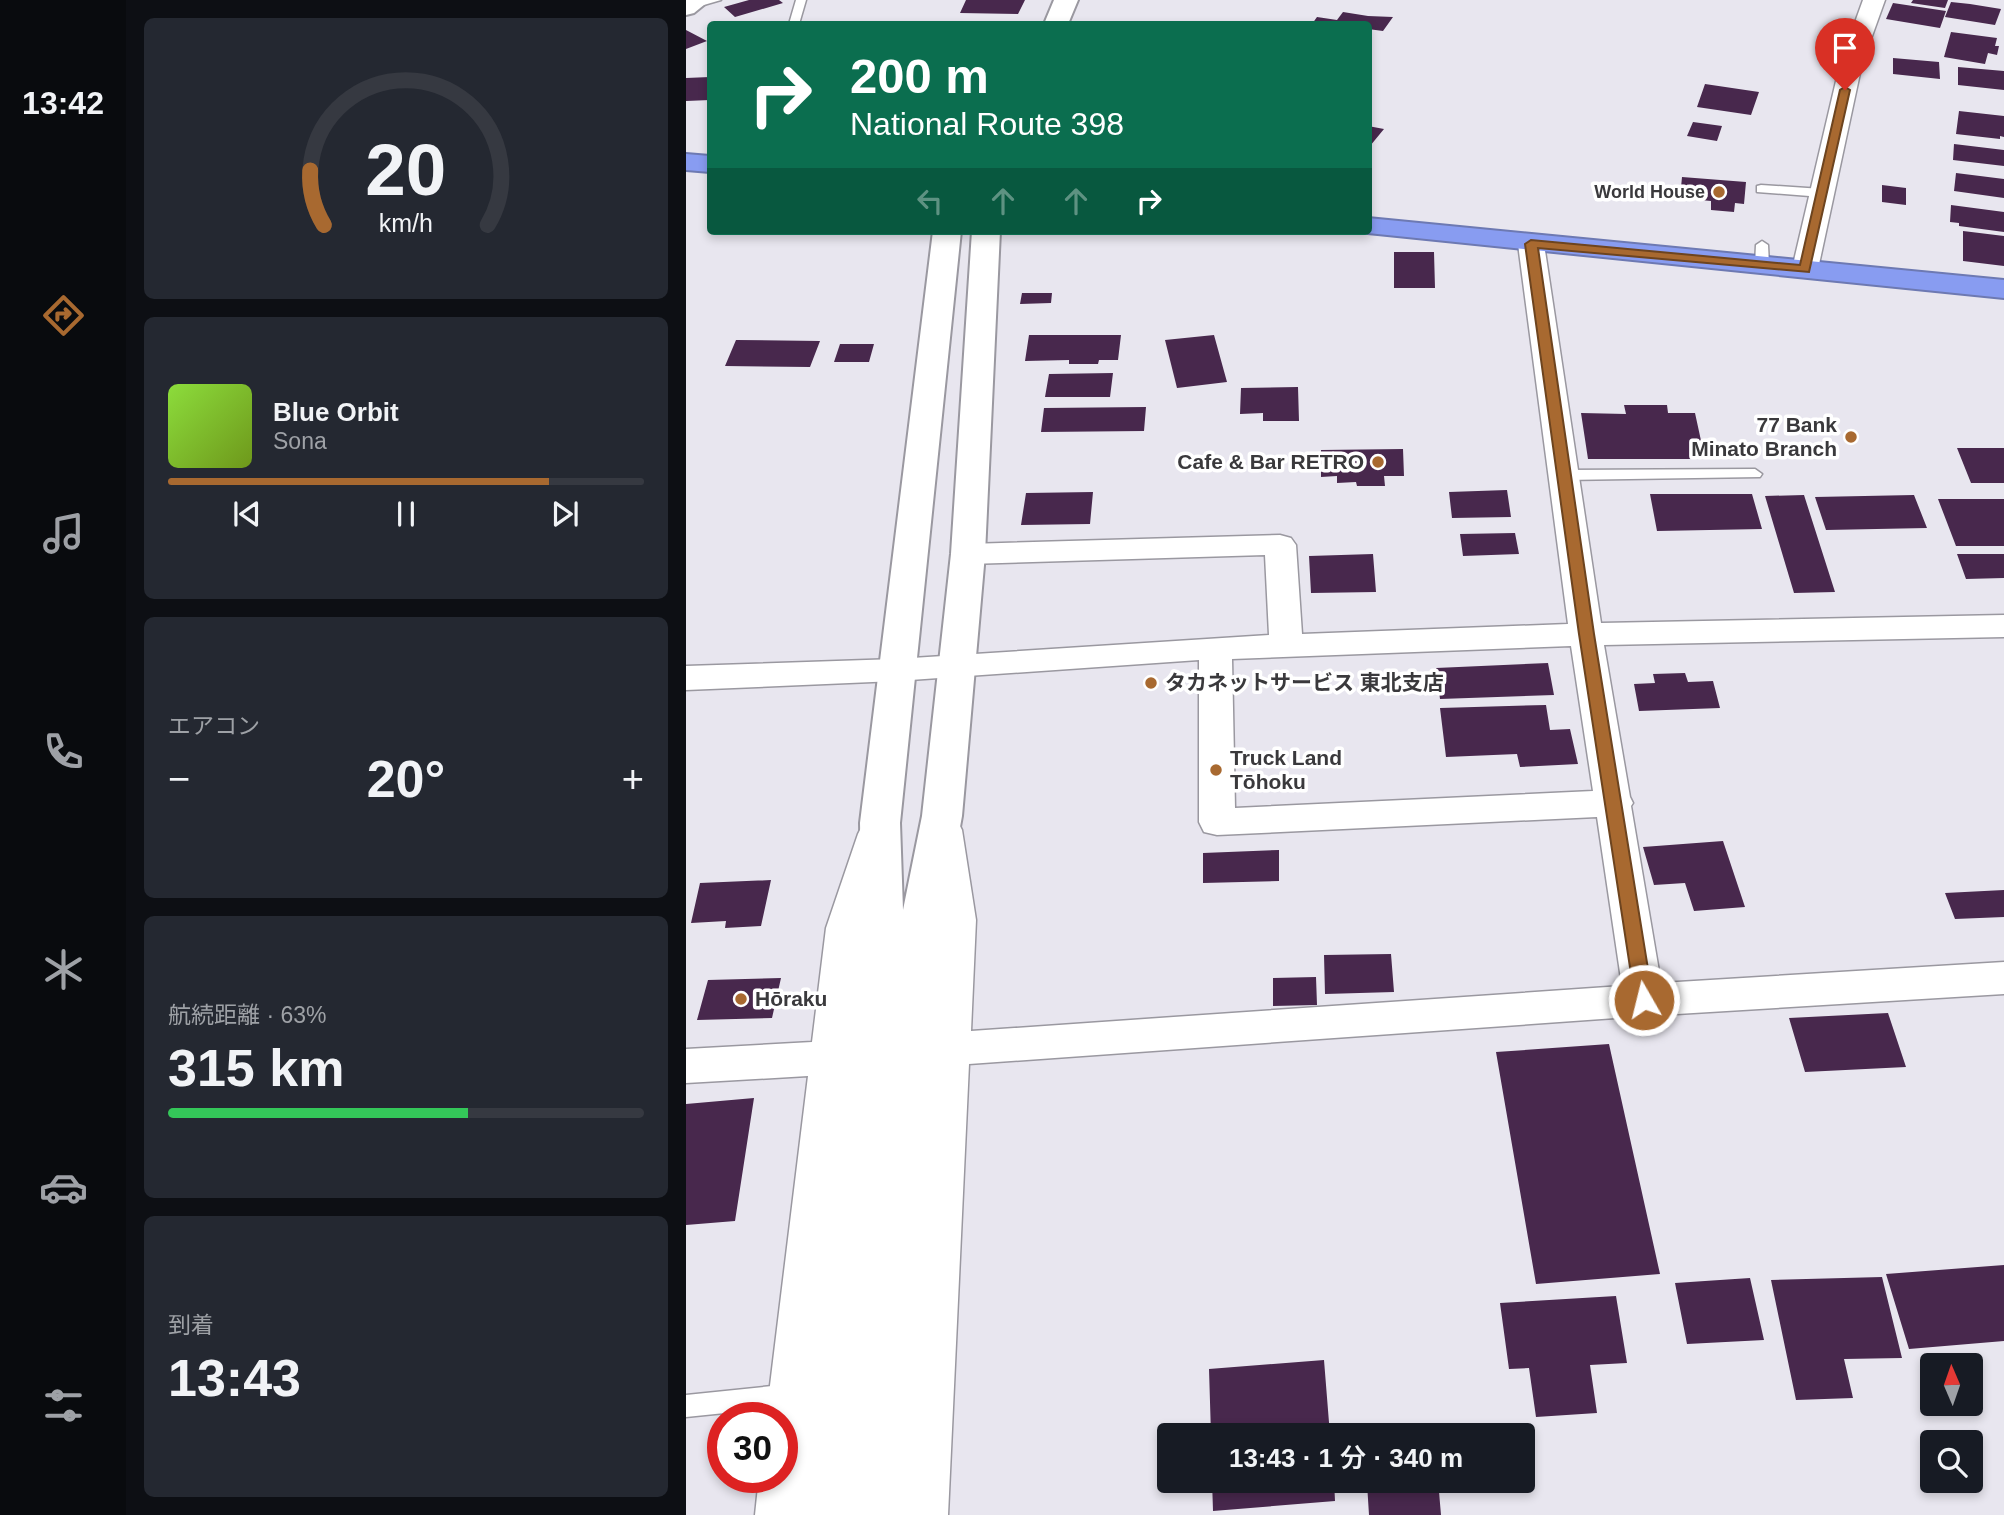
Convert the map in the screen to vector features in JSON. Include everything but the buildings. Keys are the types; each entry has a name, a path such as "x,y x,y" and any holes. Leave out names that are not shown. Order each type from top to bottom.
{"highway":[{"path":"686,162 707,164"},
{"path":"1372,226 1531,244 1762,255 1805,269 2004,289"}],"street":[{"path":"1057,21 1066,0"},
{"path":"1805,269 1851,64 1874,0"},
{"path":"823,1515 883,924 880,824 947,235"},
{"path":"876,1515 922,921 942,816 968,554 986,235"},
{"path":"1531,244 1587,634 1644,1000"},
{"path":"968,554 1280,545 1286,646"},
{"path":"686,678 896,670 1215,648 1587,634 2004,625"},
{"path":"1215,648 1217,822 1615,803"},
{"path":"924,1515 957,920 942,816"},
{"path":"779,1515 845,928 880,824"},
{"path":"950,1049 1644,1000 2004,978"},
{"path":"686,1066 831,1058"}],"lane":[{"path":"691,5 716,0"},
{"path":"795,21 802,0"},
{"path":"1761,189 1822,193"},
{"path":"1564,475 1755,474"},
{"path":"686,1406 792,1395"}],"place":[{"name":"World House","path":"1719,192"},
{"name":"77 Bank Minato Branch","path":"1851,437"},
{"name":"Cafe & Bar RETRO","path":"1378,462"},
{"name":"タカネットサービス 東北支店","path":"1151,683"},
{"name":"Truck Land Tōhoku","path":"1216,770"},
{"name":"Hōraku","path":"741,999"}],"route":[{"path":"1644,1000 1587,634 1531,244 1805,269 1845,90"}]}
